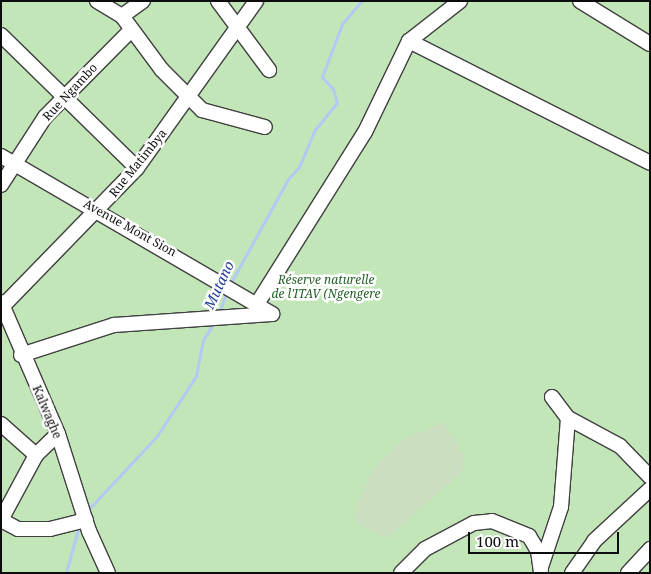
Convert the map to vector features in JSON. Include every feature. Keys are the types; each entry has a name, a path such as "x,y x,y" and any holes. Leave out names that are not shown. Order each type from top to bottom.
{"street":[{"path":"96,1 122,16 130,31 202,110 265,127"},
{"path":"122,16 143,1"},
{"path":"218,1 236,28 269,70"},
{"name":"Rue Matimbya","path":"2,306 99,210 137,168 256,1"},
{"path":"257,304 365,132 408,41 460,1"},
{"path":"580,1 650,44"},
{"name":"Rue Ngambo","path":"1,185 64,95 130,31"},
{"path":"1,35 137,168"},
{"path":"408,41 650,163"},
{"name":"Avenue Mont Sion","path":"1,156 99,210 272,314 114,325 22,355"},
{"name":"Kalwaghe","path":"2,306 58,434 86,520 108,573"},
{"path":"552,397 568,418 620,446 650,477"},
{"path":"541,570 561,507 568,418"},
{"path":"1,424 36,456"},
{"path":"58,434 36,456 1,520 18,529 50,529 86,520"},
{"path":"572,573 594,541 650,489"},
{"path":"401,573 425,549 474,523 492,521 529,536 541,570"},
{"path":"628,573 650,549"}],"green space":[{"name":"Réserve naturelle de l'ITAV (Ngengere","path":"1,1 650,1 650,573 1,573"},
{"path":"444,422 465,458 461,473 387,538 355,523 357,504 373,468 402,440"}],"waterway":[{"name":"Mutano","path":"229,286 288,179 299,167 314,131 337,103 333,89 322,77 342,24 361,1"},
{"name":"Mutano","path":"219,313 227,291"},
{"name":"Mutano","path":"86,512 157,436 196,376 203,340 215,321"},
{"name":"Mutano","path":"66,573 79,525"}]}
